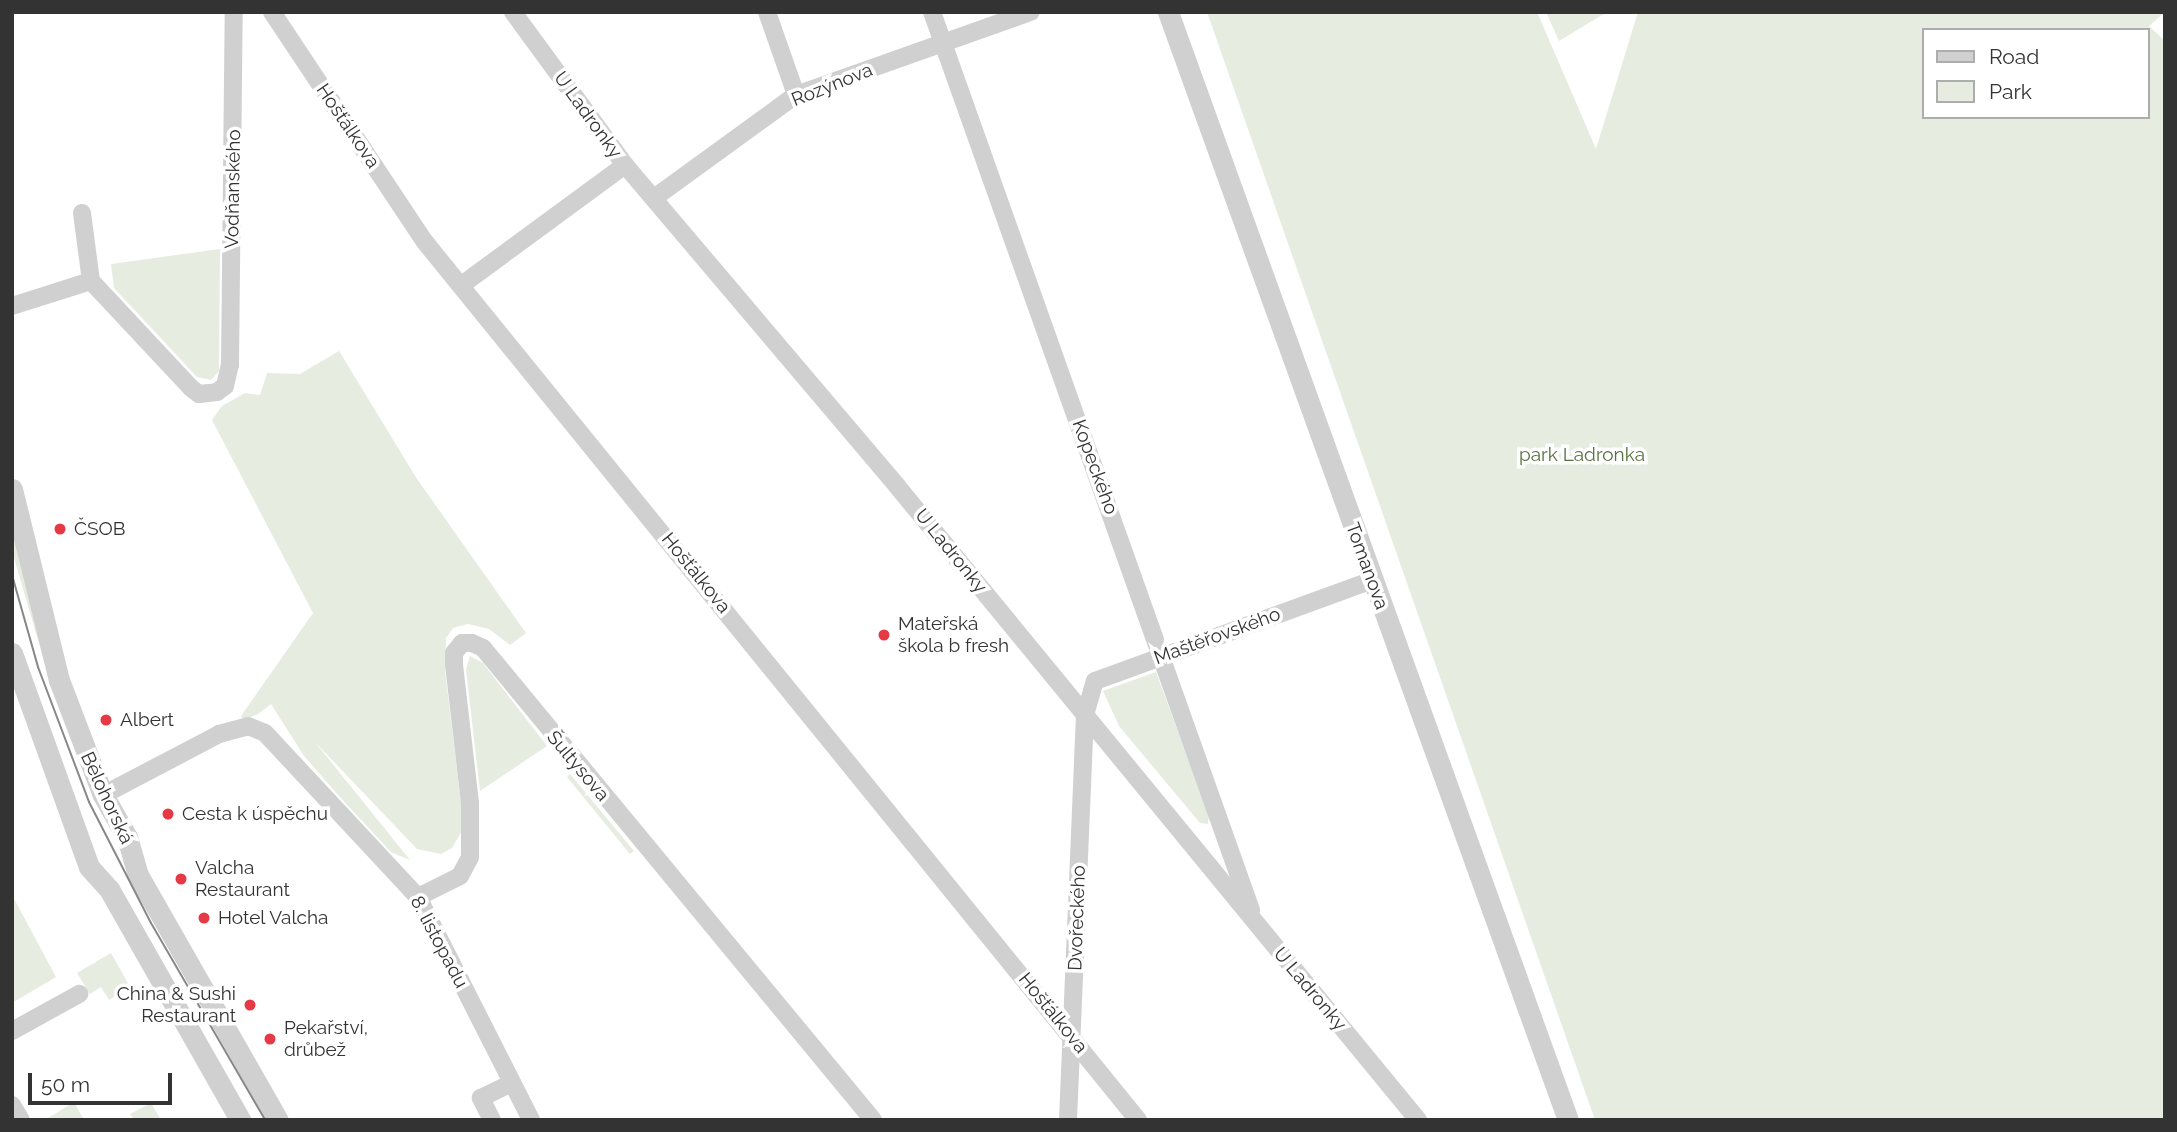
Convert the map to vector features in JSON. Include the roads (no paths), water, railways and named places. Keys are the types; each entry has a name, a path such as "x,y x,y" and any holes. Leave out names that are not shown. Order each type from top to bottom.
{"street":[{"name":"Vodňanského","path":"91,281 200,394 216,392 225,386 230,365 234,12"},
{"name":"Hošťálkova","path":"272,12 425,242 463,284 1139,1120"},
{"name":"U Ladronky","path":"513,12 625,165 1085,715 1418,1120"},
{"path":"767,12 796,95"},
{"name":"Kopeckého","path":"932,12 1256,923"},
{"name":"Rozýnova","path":"654,198 796,95 1031,12"},
{"name":"Tomanova","path":"1168,12 1567,1120"},
{"path":"463,284 625,165"},
{"path":"12,306 91,281 82,213"},
{"name":"Bělohorská","path":"12,489 59,680 103,795 124,828 138,875 278,1120"},
{"name":"Maštěřovského","path":"1085,715 1096,681 1372,580"},
{"name":"Šultysova","path":"418,897 460,876 470,857 471,814 454,653 462,643 472,643 483,648 873,1120"},
{"name":"Bělohorská","path":"12,653 89,867 109,889 240,1120"},
{"name":"Dvořeckého","path":"1069,1120 1085,715"},
{"name":"8. listopadu","path":"103,795 219,734 234,728 258,729 418,897 531,1120"},
{"path":"12,1031 79,994"},
{"path":"492,1120 481,1098 512,1083"},
{"path":"12,1105 21,1120"}],"tram line":[{"path":"12,575 38,667 89,802 151,923 265,1120"}],"place":[{"name":"ČSOB","path":"60,529"},
{"name":"Mateřská škola b fresh","path":"884,635"},
{"name":"Albert","path":"106,720"},
{"name":"Cesta k úspěchu","path":"168,814"},
{"name":"Valcha Restaurant","path":"181,879"},
{"name":"Hotel Valcha","path":"204,918"},
{"name":"China & Sushi Restaurant","path":"250,1005"},
{"name":"Pekařství, drůbež","path":"270,1039"}],"park label":[{"name":"park Ladronka","path":"1582,455"}]}
